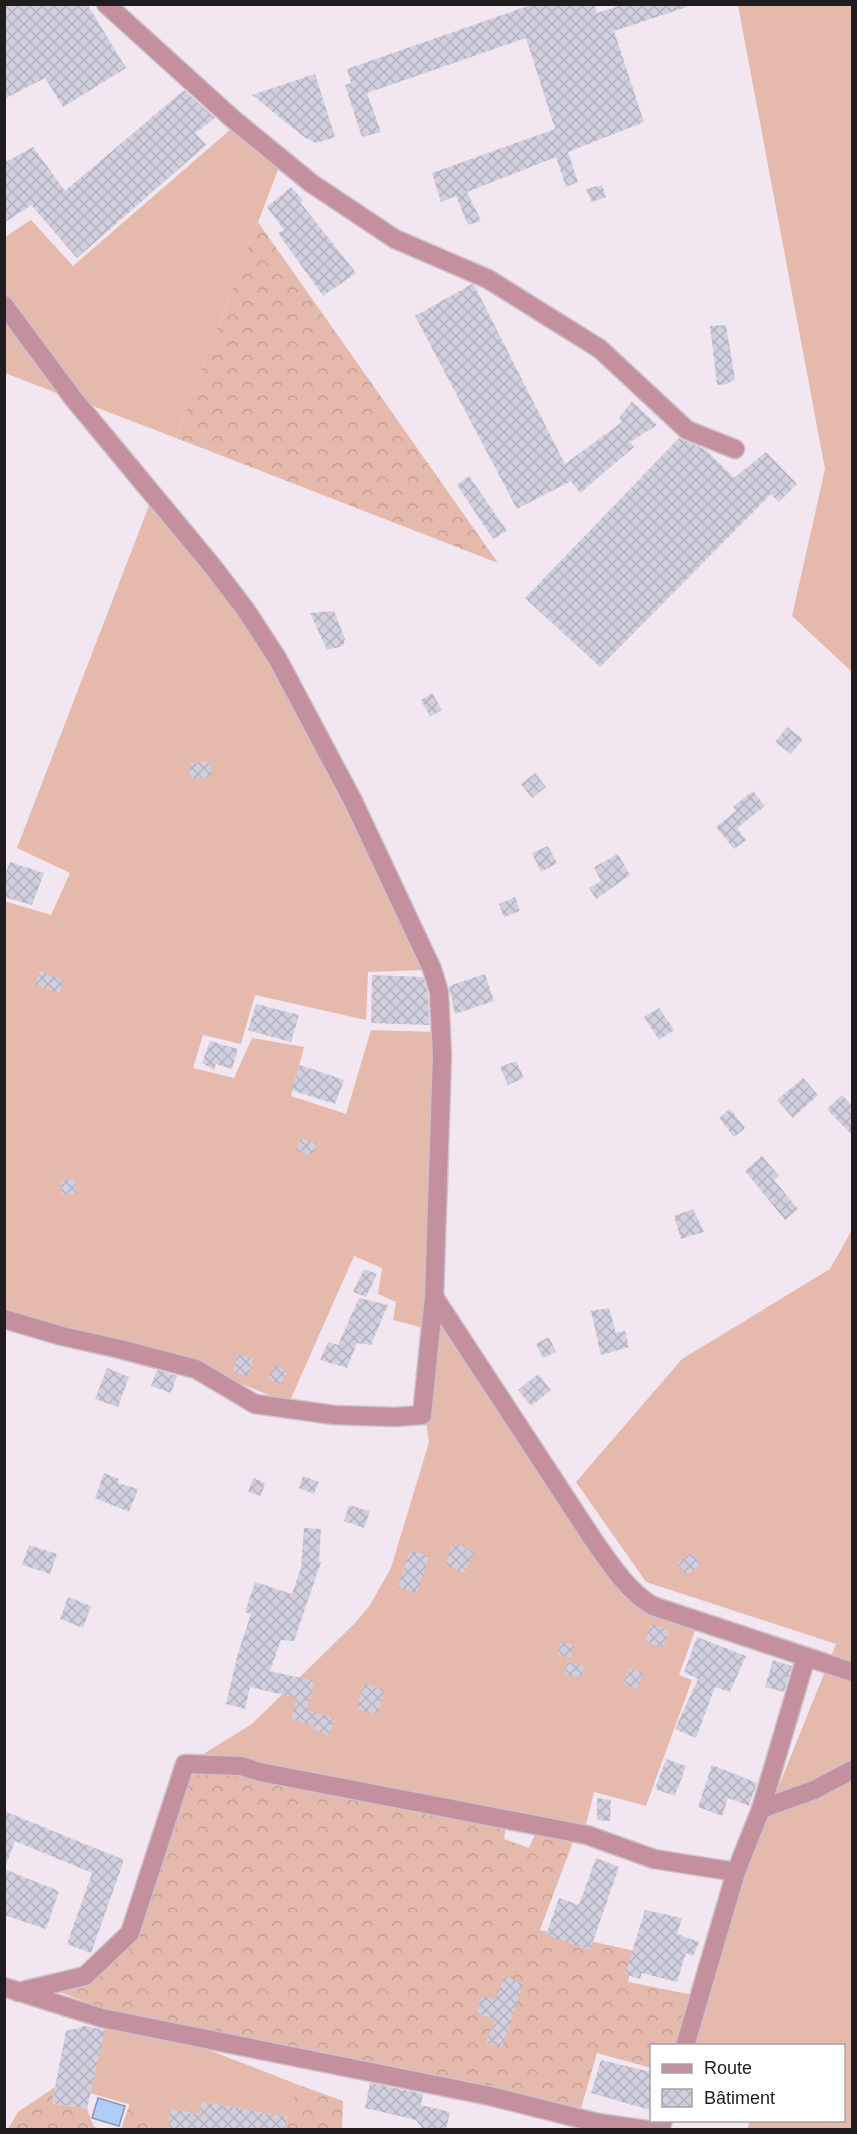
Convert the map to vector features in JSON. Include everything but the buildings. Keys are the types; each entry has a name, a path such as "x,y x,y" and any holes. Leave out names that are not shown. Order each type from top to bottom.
{"street":[{"path":"106,4 234,120 311,183 395,239 488,279 600,349 687,430 735,449"},
{"path":"4,305 73,398 245,609 276,658 348,791 432,969 439,992 442,1056 434,1297 422,1415 395,1417 334,1415 255,1404 196,1369 4,1319"},
{"path":"434,1297 592,1538 640,1599 653,1606 852,1672"},
{"path":"686,2044 736,1872 761,1809 806,1657"},
{"path":"11,1989 85,1976 130,1933 185,1764 242,1766 260,1772 587,1835 654,1859 736,1872"},
{"path":"761,1809 814,1791 852,1770"},
{"path":"11,1989 102,2018 490,2096 598,2123 647,2130"}],"green space":[{"path":"738,5 852,5 852,672 792,616 825,469"},
{"path":"231,129 279,167 176,438 85,403 32,341 5,296 5,237 31,220 73,266"},
{"path":"258,222 498,563 176,438"},
{"path":"5,317 64,396 5,373"},
{"path":"150,503 215,582 271,665 335,785 425,970 368,972 366,1020 255,995 241,1044 203,1035 193,1068 234,1078 252,1038 304,1047 291,1096 346,1114 371,1030 433,1032 432,1156 424,1328 393,1320 396,1302 378,1294 382,1268 354,1256 289,1403 162,1352 5,1313 4,901 51,915 70,873 17,848"},
{"path":"852,1230 852,2129 748,2129 749,2122 845,2122 845,2044 693,2044 743,1875 836,1644 646,1582 576,1482 682,1359 830,1269"},
{"path":"435,1299 637,1603 697,1625 679,1675 692,1680 646,1806 594,1792 585,1829 187,1764 252,1724 356,1622 370,1605 391,1568 429,1442 425,1415"},
{"path":"188,1768 241,1774 506,1826 504,1839 529,1848 537,1830 574,1839 540,1930 635,1951 628,1982 693,1995 678,2044 650,2044 650,2068 597,2053 580,2112 121,2015 54,1990 132,1939"},
{"path":"106,2024 175,2037 299,2085 287,2117 202,2102 200,2114 169,2109 169,2130 151,2129 138,2107 90,2093"},
{"path":"299,2085 343,2101 342,2129 282,2130"},
{"path":"55,2087 52,2103 87,2109 94,2127 101,2129 8,2129 18,2112"},
{"path":"130,2103 138,2107 151,2129 121,2129"}],"water":[{"path":"98,2098 125,2106 119,2126 92,2118"}]}
